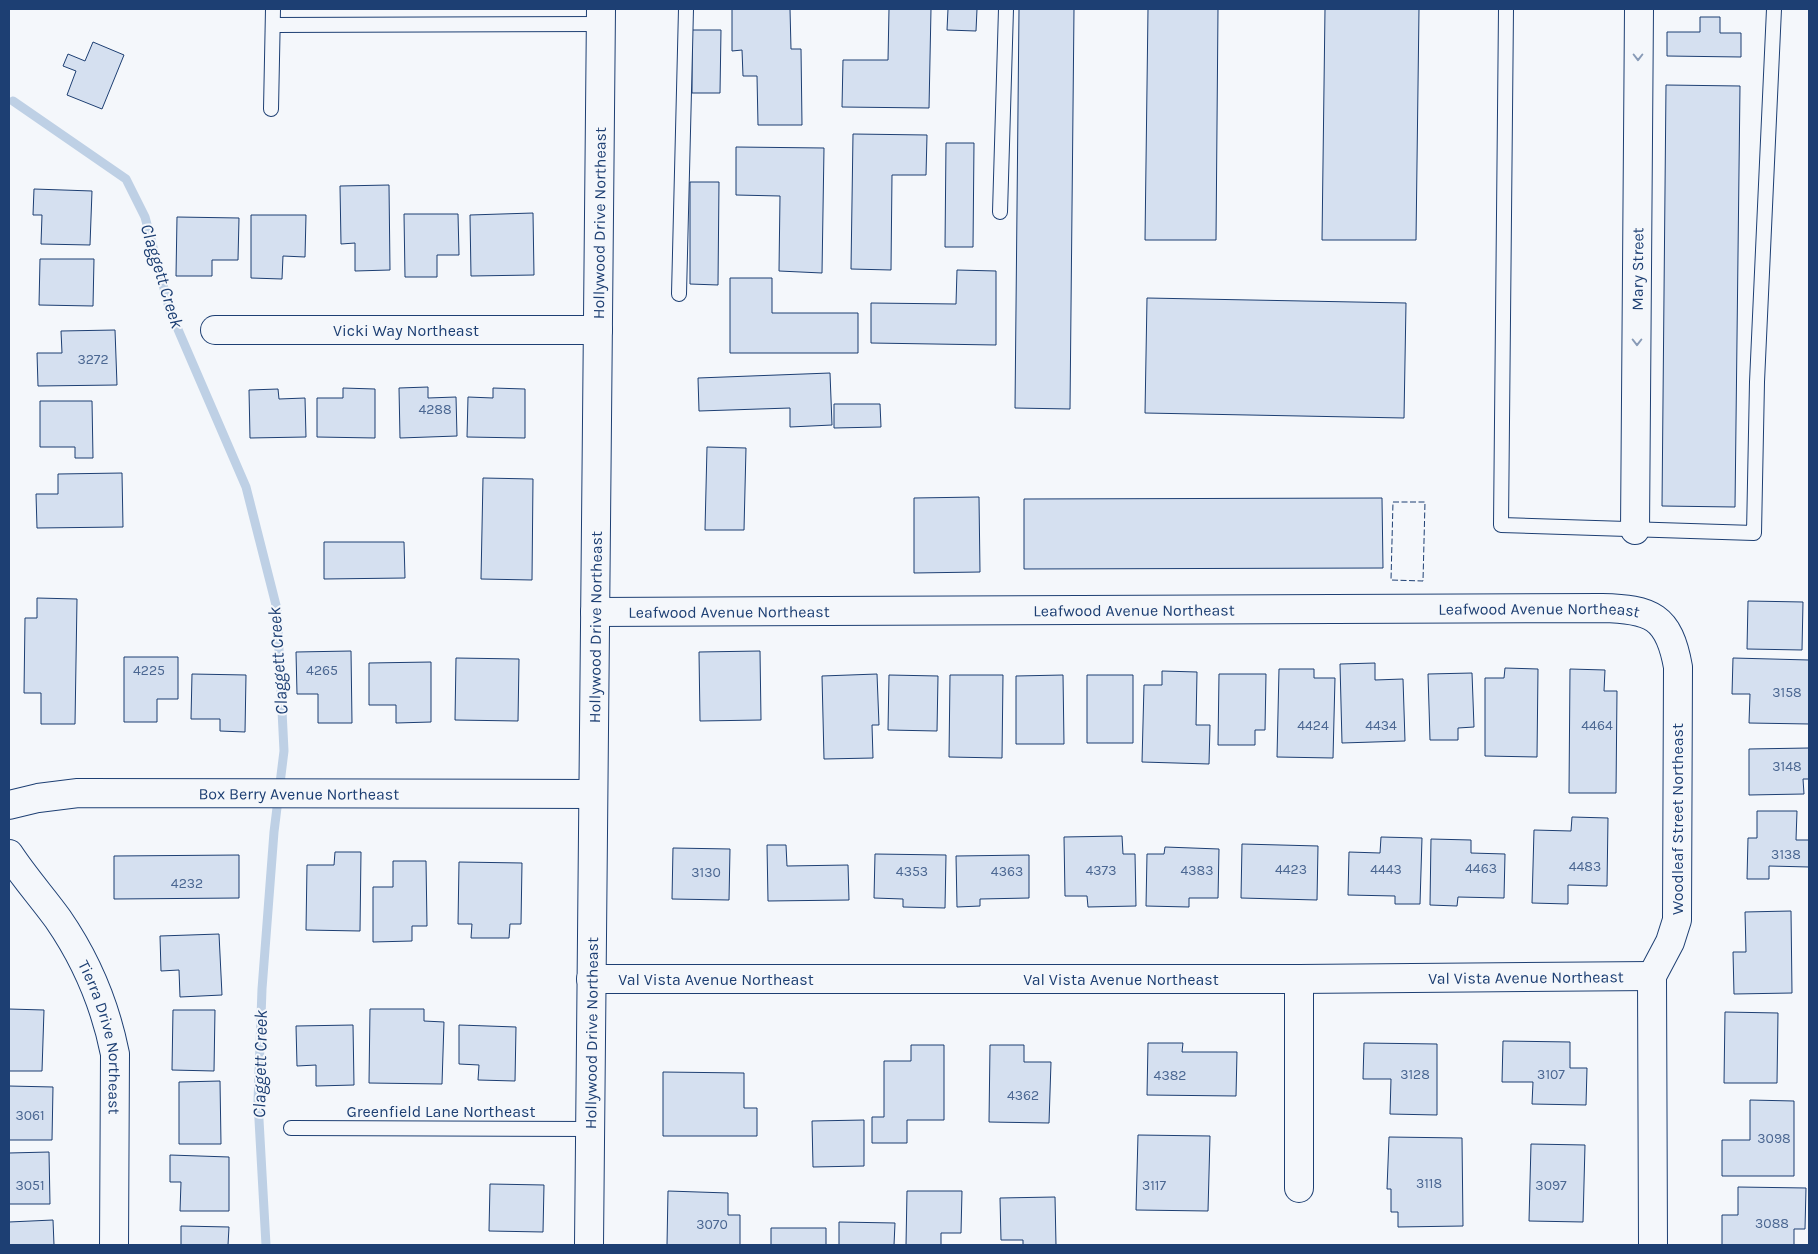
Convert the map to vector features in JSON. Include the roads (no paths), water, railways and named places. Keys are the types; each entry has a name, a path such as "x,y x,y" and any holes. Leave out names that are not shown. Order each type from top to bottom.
{"street":[{"name":"Mary Street","path":"1635,530 1638,9"},
{"name":"Hollywood Drive Northeast","path":"589,1245 601,17"},
{"name":"Vicki Way Northeast","path":"215,330 598,330"},
{"name":"Leafwood Avenue Northeast","path":"595,612 1632,608 1653,617 1666,629"},
{"name":"Woodleaf Street Northeast","path":"1653,1245 1652,976 1670,942 1677,920 1678,668 1674,647 1666,629"},
{"name":"Box Berry Avenue Northeast","path":"9,805 38,798 78,793 303,795 592,794"},
{"name":"Tierra Drive Northeast","path":"9,854 57,918 81,955 97,990 108,1023 115,1054 114,1245"},
{"name":"Val Vista Avenue Northeast","path":"591,979 1299,979 1652,976"},
{"path":"1299,979 1299,1188"}],"lane":[{"path":"272,109 273,9"},
{"path":"679,294 686,9"},
{"path":"1000,212 1006,9"},
{"path":"1506,9 1501,525 1754,532 1757,382 1774,9"},
{"path":"272,25 601,17"},
{"name":"Greenfield Lane Northeast","path":"291,1128 590,1129"}],"waterway":[{"name":"Claggett Creek","path":"13,101 126,179 145,217 170,311 246,487 277,609 284,751 274,832 262,989 258,1102 266,1245"}]}
